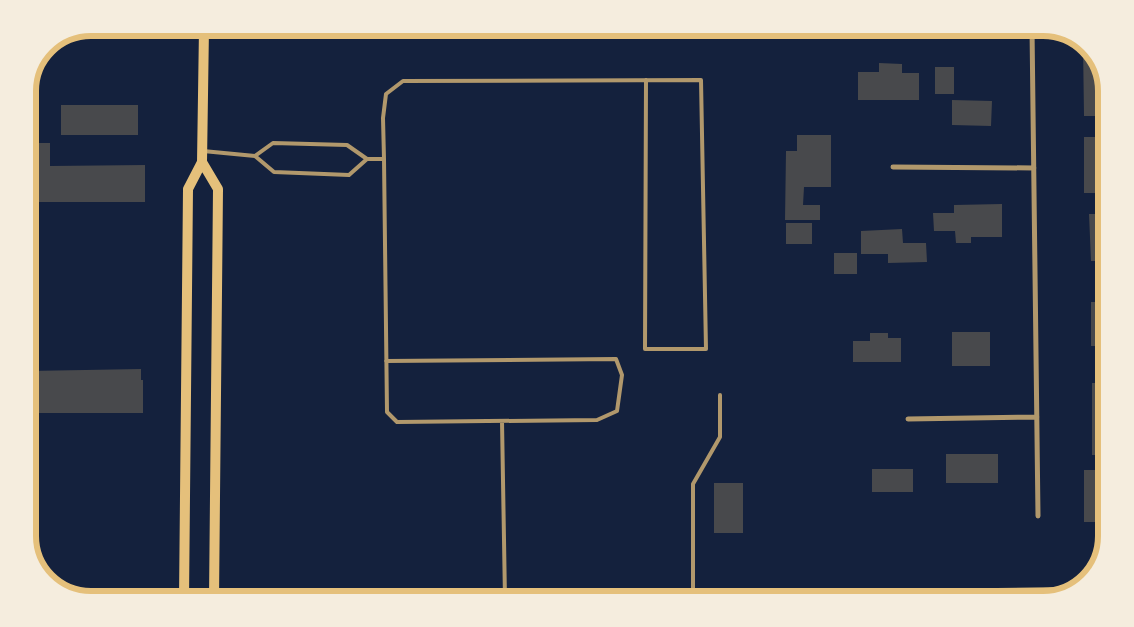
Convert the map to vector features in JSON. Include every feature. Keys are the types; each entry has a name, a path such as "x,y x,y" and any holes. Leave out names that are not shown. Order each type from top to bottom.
{"main road":[{"path":"184,591 188,189 202,162 204,36"},
{"path":"202,162 218,189 214,591"}],"street":[{"path":"1032,36 1038,516"},
{"path":"893,167 1034,168"},
{"path":"908,419 1037,417"}],"lane":[{"path":"386,361 616,359 622,374 617,411 597,420 397,422 386,412 383,118 386,94 403,82 646,80 701,80 706,349 646,349 646,80"},
{"path":"255,156 273,143 347,145 367,159"},
{"path":"203,150 255,156 274,172 349,175 367,159 384,158"},
{"path":"693,591 692,484 720,437 720,395"},
{"path":"502,421 504,591"}],"building":[{"path":"673,36 710,36 710,37"},
{"path":"1083,54 1092,67 1098,88 1098,116 1084,116"},
{"path":"879,63 902,64 902,73 919,73 919,100 858,100 858,72 879,72"},
{"path":"935,67 954,67 954,94 935,94"},
{"path":"952,100 992,101 991,126 952,125"},
{"path":"61,105 138,105 138,135 61,135"},
{"path":"797,135 831,135 831,187 804,187 803,205 820,205 820,220 785,220 786,151 797,151"},
{"path":"1084,137 1098,137 1098,193 1084,193"},
{"path":"36,143 50,143 50,166 145,165 145,202 36,202"},
{"path":"1002,204 1002,237 971,237 971,243 956,243 955,231 934,231 933,213 954,213 954,205"},
{"path":"1089,214 1098,214 1098,261 1091,261"},
{"path":"786,223 812,223 812,244 786,244"},
{"path":"902,229 903,243 926,243 927,262 888,263 888,254 861,254 861,231"},
{"path":"834,253 857,253 857,274 834,274"},
{"path":"1091,302 1098,302 1098,346 1091,346"},
{"path":"952,332 990,332 990,366 952,366"},
{"path":"870,333 888,333 888,338 901,338 901,362 853,362 853,341 870,341"},
{"path":"141,369 143,413 38,413 36,416 36,371"},
{"path":"1092,383 1098,383 1098,455 1092,455"},
{"path":"946,454 998,454 998,483 946,483"},
{"path":"872,469 913,469 913,492 872,492"},
{"path":"1084,470 1098,470 1098,522 1084,522"},
{"path":"714,483 743,483 743,533 714,533"}]}
